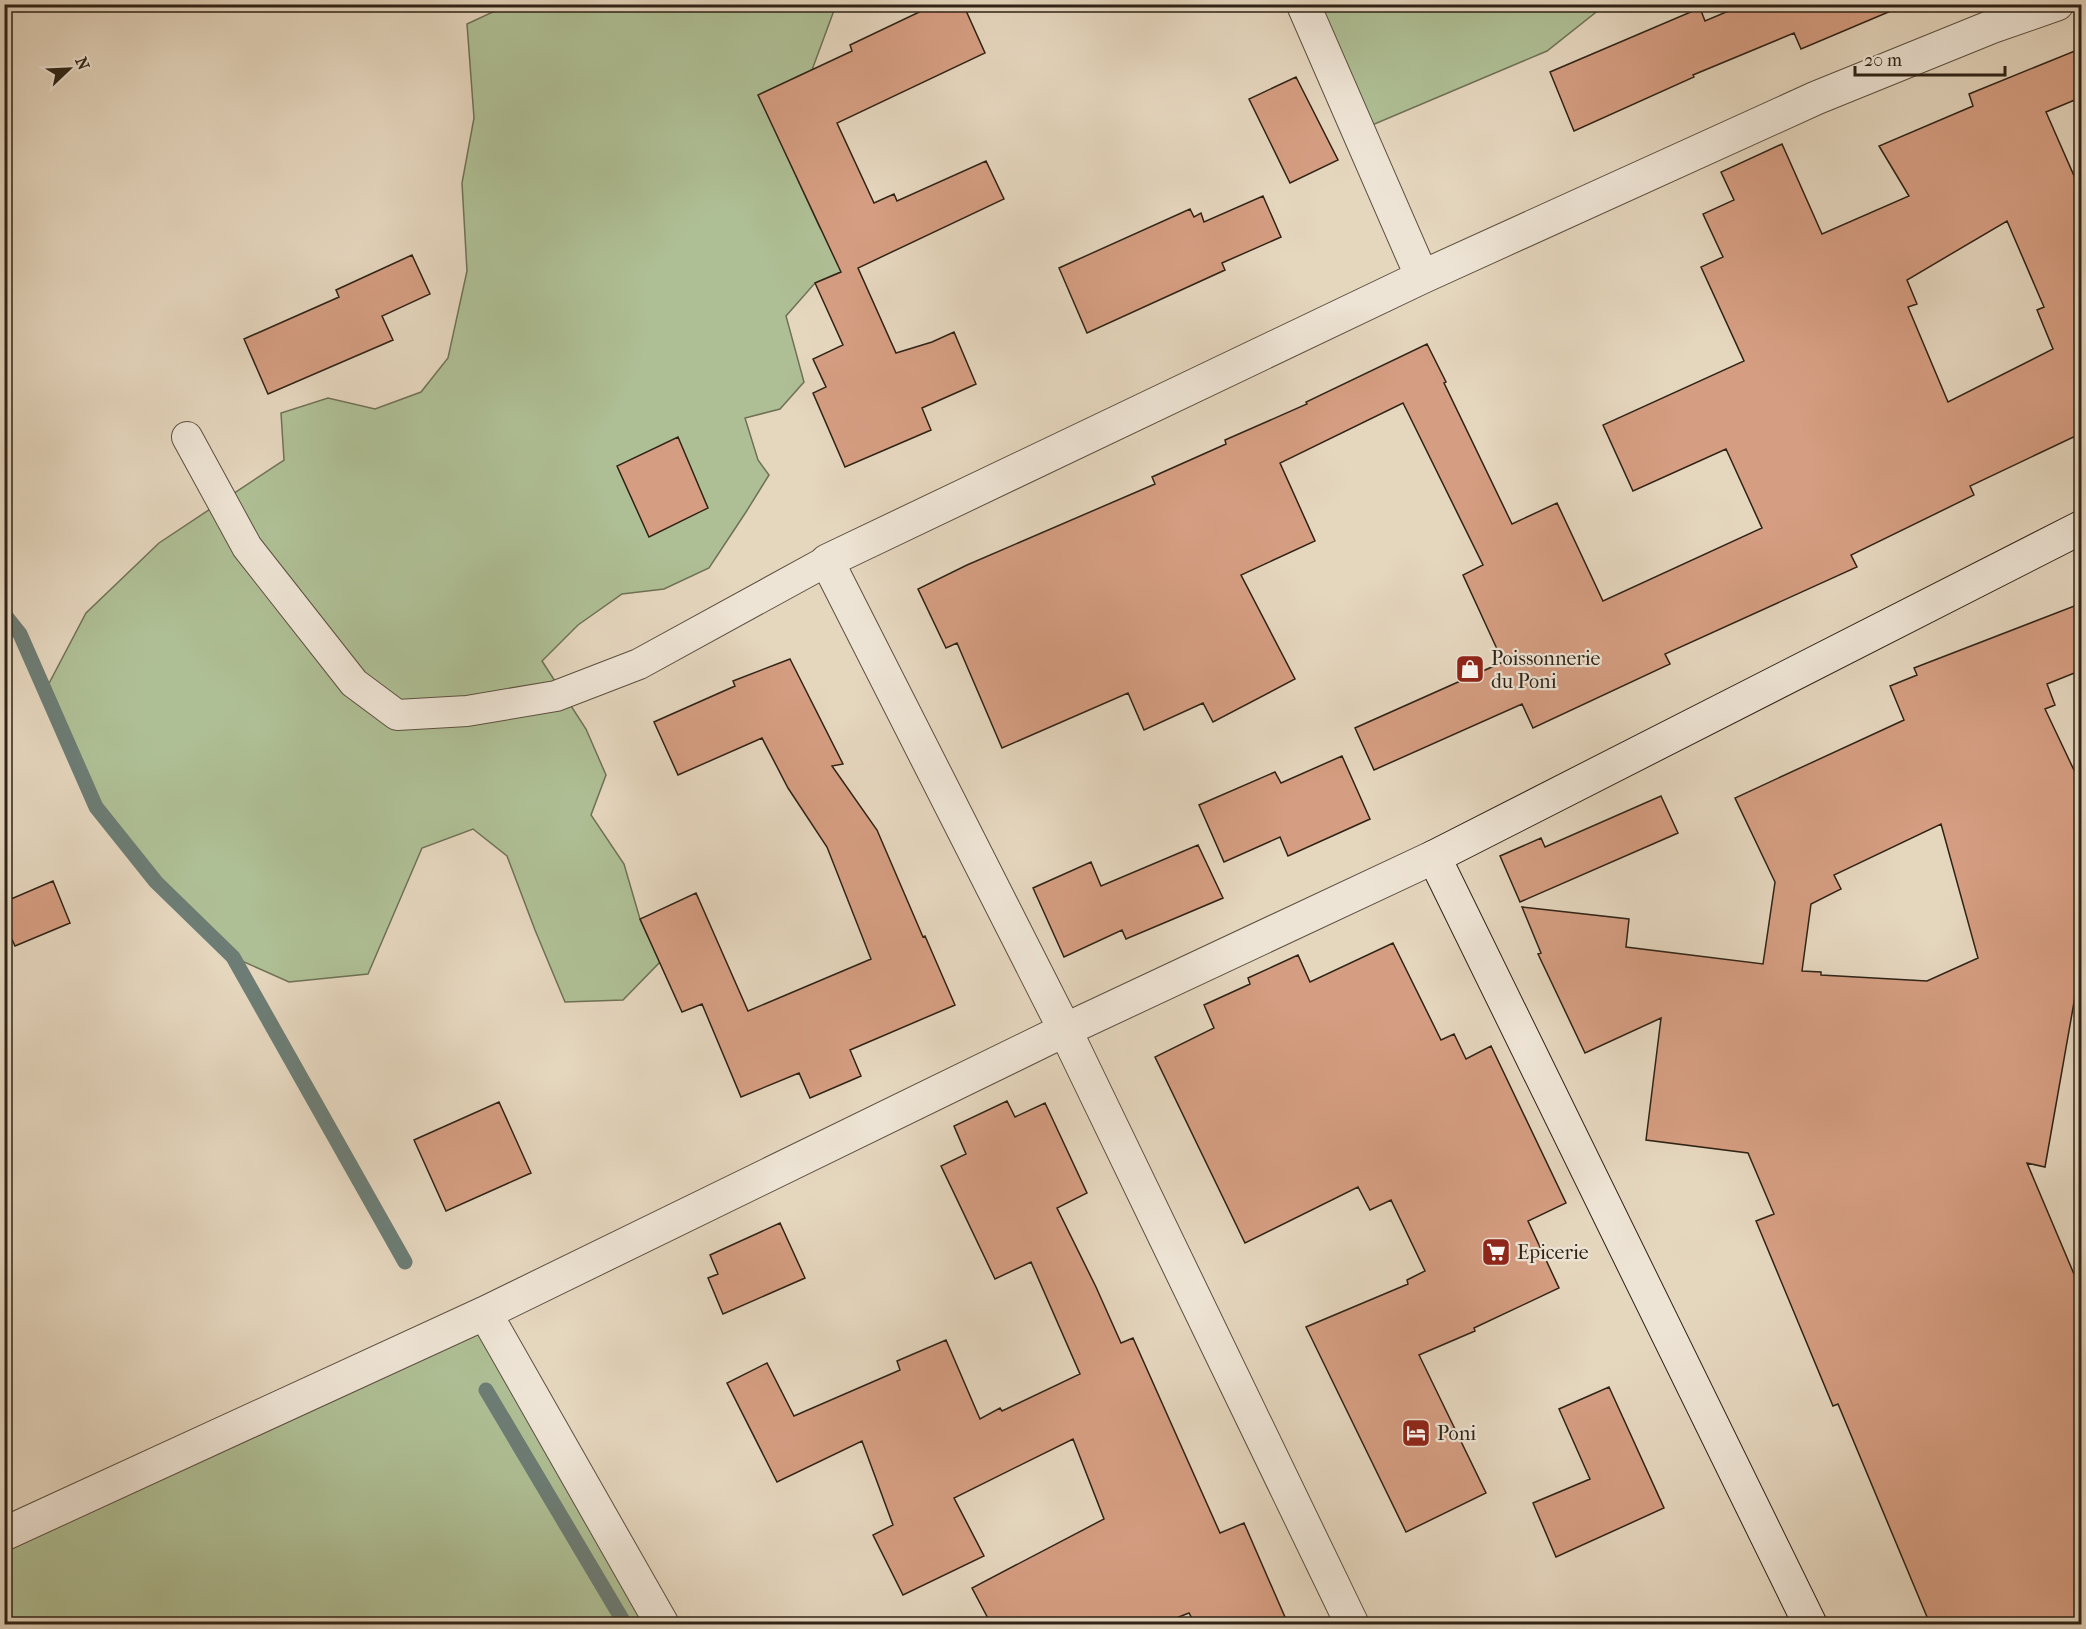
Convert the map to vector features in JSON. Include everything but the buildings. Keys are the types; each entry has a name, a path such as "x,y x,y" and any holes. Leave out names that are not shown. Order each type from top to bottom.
{"street":[{"path":"1303,4 1422,276"},
{"path":"1352,1624 1065,1030 827,561 1422,276 1816,98 1991,27 2057,4"},
{"path":"4,1534 484,1313 1065,1030 1434,857 2082,527"},
{"path":"1434,857 1810,1624"},
{"path":"484,1313 662,1624"}],"lane":[{"path":"187,437 247,547 354,683 397,715 467,711 556,696 639,664 827,561"}],"green space":[{"path":"510,4 836,5 812,70 759,95 820,228 857,265 815,283 786,316 804,382 780,409 745,418 758,460 769,475 709,568 664,589 622,594 578,625 542,661 586,729 606,775 591,815 624,864 640,919 660,962 623,1000 565,1002 507,856 473,829 422,848 368,974 289,982 233,957 156,882 96,807 45,691 86,613 159,543 284,460 281,413 328,398 375,409 421,392 448,358 467,271 462,183 474,118 467,24"},
{"path":"1303,5 1605,5 1547,51 1358,131"},
{"path":"485,1313 662,1624 5,1624 4,1534"}],"waterway":[{"path":"4,614 20,634 96,807 156,882 233,957 405,1262"},
{"path":"486,1390 625,1624"}],"place":[{"name":"Poissonnerie du Poni","path":"1470,669"},
{"name":"Epicerie","path":"1496,1252"},
{"name":"Poni","path":"1416,1433"}]}
